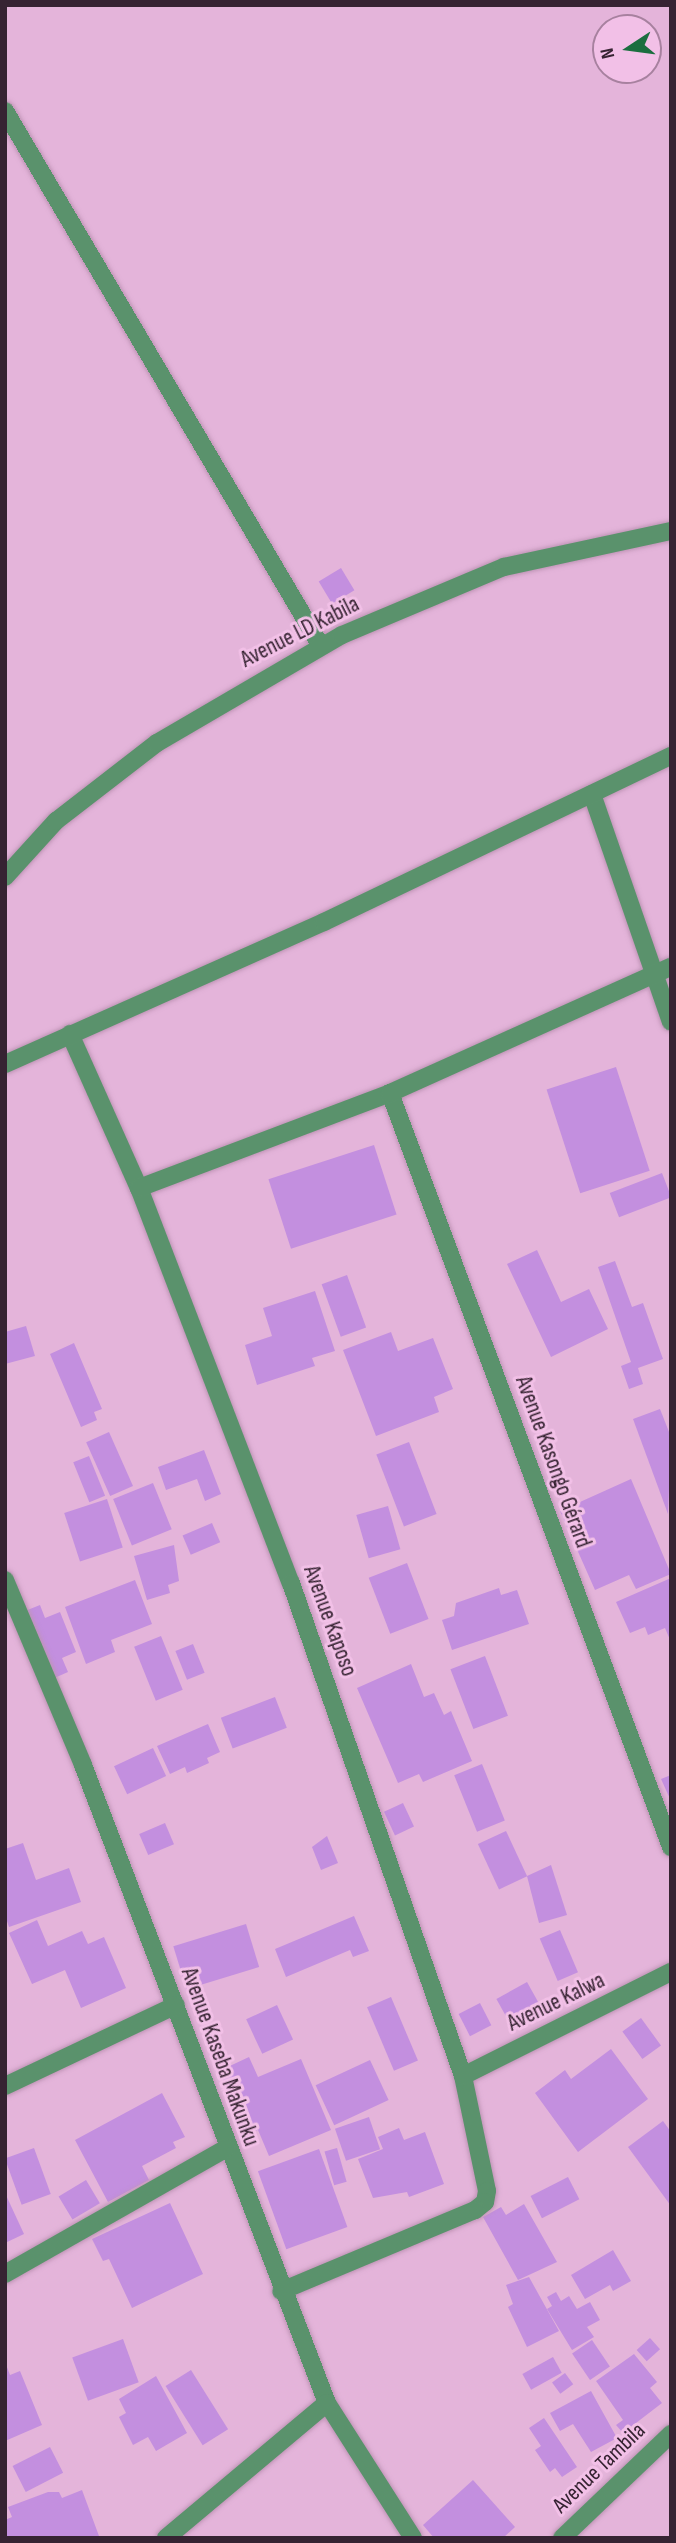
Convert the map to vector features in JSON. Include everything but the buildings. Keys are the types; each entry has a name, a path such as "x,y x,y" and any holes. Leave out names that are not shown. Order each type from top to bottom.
{"street":[{"path":"5,111 321,646"},
{"name":"Avenue LD Kabila","path":"5,877 55,821 157,743 321,646 504,567 671,531"},
{"path":"5,1065 324,922 671,756"},
{"path":"592,794 652,974 671,1022"},
{"path":"139,1188 390,1093 671,967"},
{"name":"Avenue Kaposo","path":"70,1034 139,1188 291,1583 463,2076 487,2191 485,2202 281,2291"},
{"name":"Avenue Kasongo Gérard","path":"390,1093 671,1847"},
{"name":"Avenue Kaseba Makunku","path":"5,1580 176,2005 281,2291 327,2403 413,2538"},
{"name":"Avenue Kalwa","path":"463,2076 671,1972"},
{"path":"5,2086 176,2005"},
{"path":"5,2274 227,2148"},
{"path":"166,2538 327,2403"},
{"name":"Avenue Tambila","path":"562,2538 671,2434"}]}
